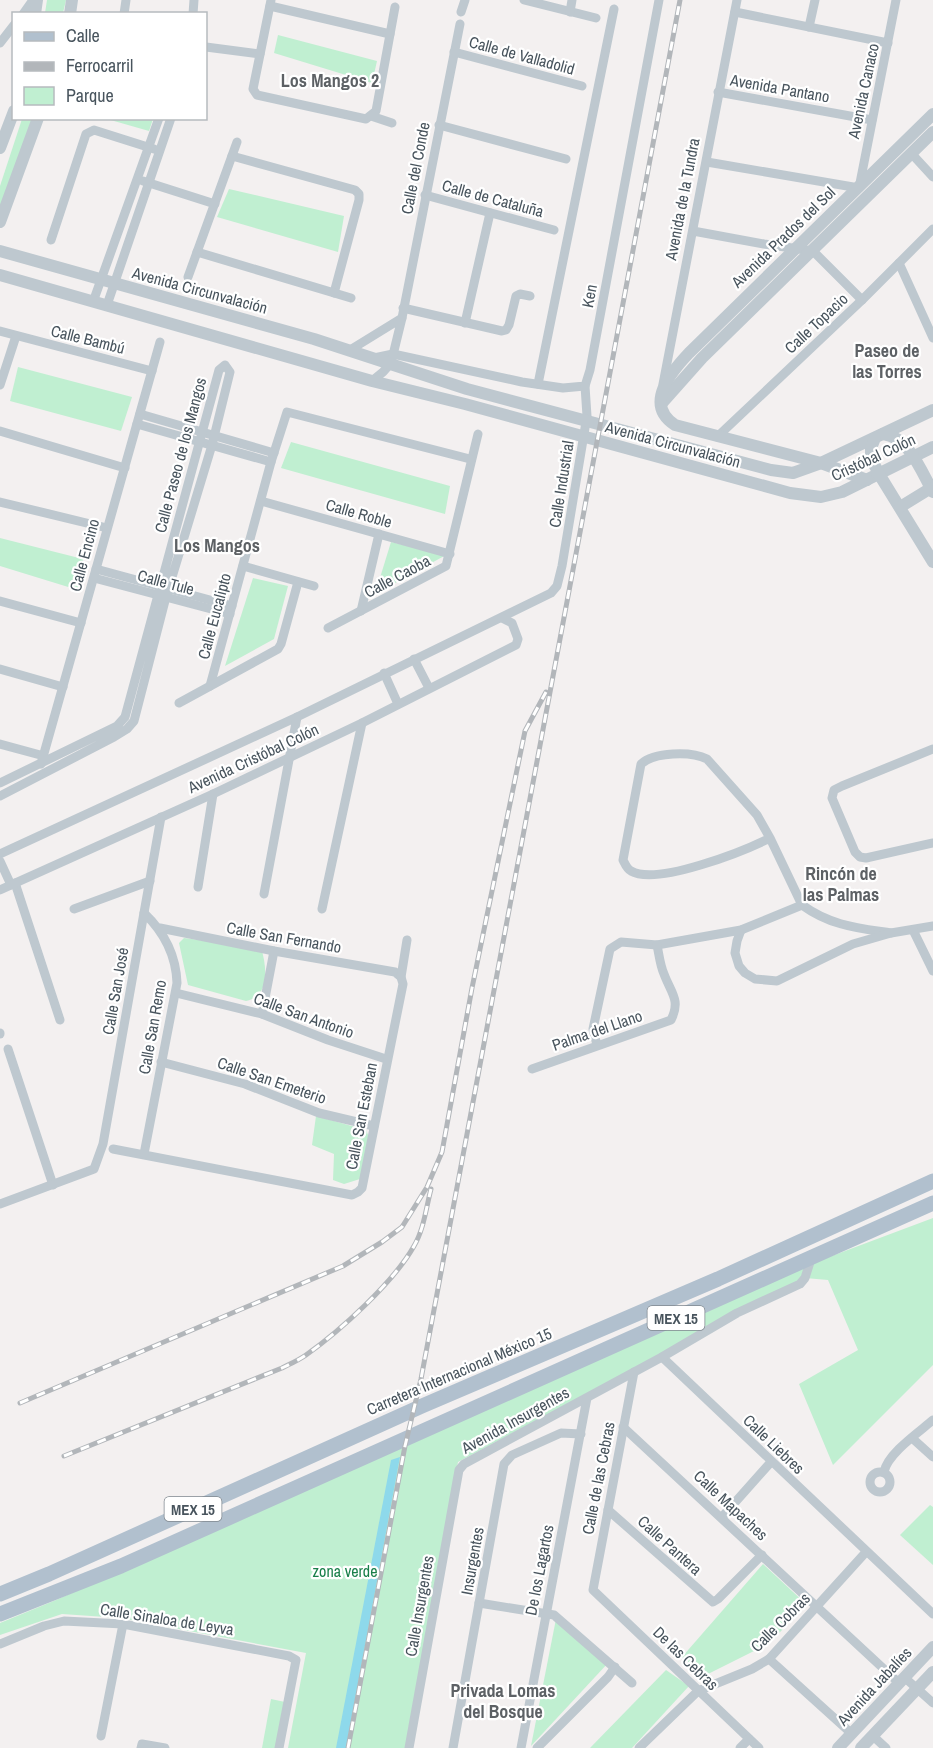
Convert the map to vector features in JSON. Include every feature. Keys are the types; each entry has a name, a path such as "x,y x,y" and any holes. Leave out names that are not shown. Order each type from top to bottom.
{"main road":[{"name":"Carretera Internacional México 15","path":"0,1594 422,1406 718,1279 933,1181"},
{"name":"MEX 15","path":"0,1614 121,1566 933,1203"}],"street":[{"path":"25,12 35,0"},
{"path":"462,12 465,0"},
{"path":"524,0 596,18"},
{"path":"570,12 572,0"},
{"name":"Ken","path":"585,386 590,370 659,0"},
{"name":"Avenida de la Tundra","path":"661,404 737,0"},
{"path":"809,27 815,0"},
{"name":"Avenida Canaco","path":"862,193 872,120 896,0"},
{"path":"390,34 270,3 253,89 257,95 366,119 375,111 390,34 395,7"},
{"path":"538,384 614,9"},
{"path":"735,12 888,43"},
{"name":"Calle del Conde","path":"402,313 460,24"},
{"path":"0,43 12,28"},
{"path":"207,46 260,54"},
{"name":"Calle de Valladolid","path":"454,52 582,86"},
{"name":"Avenida Pantano","path":"718,92 872,120"},
{"name":"Avenida Prados del Sol","path":"661,404 702,358 813,250 933,114"},
{"path":"0,148 12,116"},
{"path":"371,116 392,123"},
{"path":"0,222 37,120"},
{"path":"93,302 158,120"},
{"path":"107,305 170,120"},
{"path":"439,125 566,159"},
{"path":"51,240 86,134 94,129 159,151"},
{"name":"Avenida Prados del Sol","path":"663,389 673,371 689,352 795,248 911,153 933,132"},
{"path":"188,277 237,142"},
{"path":"911,153 933,177"},
{"path":"232,156 355,190 359,194 334,293"},
{"path":"707,162 862,193"},
{"path":"138,180 215,204"},
{"name":"Calle de Cataluña","path":"425,195 554,230"},
{"path":"465,323 490,213"},
{"name":"Calle Topacio","path":"717,437 862,300 933,229"},
{"path":"693,231 813,250 862,300"},
{"name":"Avenida Circunvalación","path":"0,251 374,358 392,358 467,389 773,470 793,473 821,463"},
{"path":"112,251 123,254"},
{"path":"197,252 351,298"},
{"path":"899,263 932,334"},
{"name":"Avenida Circunvalación","path":"0,275 372,381 465,404 756,484"},
{"path":"350,350 402,313 506,330 516,296 520,294 530,296"},
{"path":"372,381 383,372 392,358 402,313"},
{"name":"Calle Bambú","path":"0,331 152,371"},
{"path":"0,385 16,336"},
{"name":"Calle Encino","path":"39,776 160,342"},
{"path":"392,358 563,388 585,386"},
{"name":"Calle Paseo de los Mangos","path":"0,783 43,759 122,722 125,717 163,592 213,440 230,372 225,365 219,370 201,437 163,592 134,721 127,729 114,737 0,796"},
{"name":"Calle Industrial","path":"557,586 587,416 585,386"},
{"path":"661,404 666,419 675,425 873,477 900,507 933,562"},
{"name":"Cristóbal Colón","path":"821,463 933,410"},
{"name":"Calle Eucalipto","path":"210,686 287,412 470,459"},
{"path":"139,419 273,457"},
{"path":"0,432 125,468"},
{"name":"Calle Caoba","path":"328,628 446,566 470,459 478,434"},
{"path":"873,477 871,448 879,436 892,435 900,440 932,490 900,507"},
{"name":"Cristóbal Colón","path":"756,484 790,493 820,496 843,492 933,447"},
{"path":"773,470 780,462 775,452"},
{"name":"Calle Roble","path":"261,501 450,554"},
{"path":"0,502 107,528"},
{"path":"361,612 379,534"},
{"path":"243,566 314,586"},
{"name":"Calle Tule","path":"95,574 231,610"},
{"path":"179,703 278,649 298,582"},
{"name":"Avenida Cristóbal Colón","path":"0,854 297,717 414,658 502,618 551,593 557,586"},
{"path":"0,601 81,623"},
{"name":"Avenida Cristóbal Colón","path":"0,890 290,758 516,645 518,639 512,623 502,618"},
{"path":"414,658 429,688"},
{"path":"0,669 63,687"},
{"path":"384,673 398,704"},
{"path":"264,894 297,717"},
{"path":"322,909 362,723"},
{"path":"0,744 43,759"},
{"path":"933,750 834,790 832,798 855,852 860,857 866,858 933,843"},
{"path":"770,838 750,848 684,871 653,874 632,872 623,860 641,764 647,759 687,753 697,754 707,759 747,802 770,838 802,905 851,928 891,933"},
{"path":"198,888 213,794"},
{"name":"Calle San José","path":"53,1185 82,1175 94,1168 103,1144 161,817"},
{"path":"0,861 20,898 60,1020"},
{"path":"74,909 150,881"},
{"path":"597,1046 593,1029 610,949 615,945 621,942 657,945 741,930 802,905"},
{"name":"Calle San Remo","path":"144,913 160,928 175,965 176,993 144,1154"},
{"path":"741,930 735,953 739,966 755,979 777,981 853,945 891,933 933,926"},
{"name":"Calle San Fernando","path":"160,928 273,951 395,972 401,977"},
{"path":"851,928 856,936 853,945"},
{"path":"913,930 933,971"},
{"name":"Calle San Esteban","path":"113,1149 352,1195 358,1192 362,1188 403,984 401,977 407,940"},
{"name":"Palma del Llano","path":"532,1069 671,1020 676,1010 676,1001 663,972 657,945"},
{"path":"262,1014 273,951"},
{"name":"Calle San Antonio","path":"176,993 262,1014 328,1040 387,1059"},
{"path":"0,1204 53,1185 8,1049"},
{"name":"Calle San Emeterio","path":"161,1062 245,1084 319,1113 374,1126"},
{"path":"587,1398 738,1313 800,1284 805,1278 811,1259"},
{"name":"Calle Liebres","path":"662,1357 933,1614"},
{"name":"Calle de las Cebras","path":"593,1590 634,1372"},
{"name":"De los Lagartos","path":"521,1748 587,1398"},
{"name":"Avenida Insurgentes","path":"459,1470 464,1464 587,1398"},
{"path":"884,1472 887,1463 933,1420"},
{"name":"Calle Mapaches","path":"623,1427 817,1606 902,1680 933,1703"},
{"name":"Insurgentes","path":"453,1748 504,1464 507,1459 561,1433 581,1434"},
{"path":"912,1438 933,1457"},
{"path":"722,1517 771,1462"},
{"name":"Calle Insurgentes","path":"409,1748 459,1470"},
{"name":"Calle Pantera","path":"608,1510 713,1602 762,1555"},
{"name":"Calle Cobras","path":"698,1691 752,1669 769,1659 866,1552"},
{"name":"De las Cebras","path":"593,1590 759,1748"},
{"path":"479,1603 554,1615 632,1683"},
{"name":"Calle Sinaloa de Leyva","path":"0,1644 64,1620 123,1624 289,1656 296,1660 279,1748"},
{"path":"101,1736 123,1624"},
{"name":"Avenida Jabalíes","path":"838,1748 933,1647"},
{"path":"769,1659 852,1734"},
{"path":"537,1748 608,1677 615,1667"},
{"name":"Avenida Jabalíes","path":"861,1748 933,1672"},
{"path":"639,1748 698,1691"},
{"path":"873,1736 886,1748"},
{"path":"740,1748 749,1738"},
{"path":"141,1746 165,1748"}],"green space":[{"path":"47,0 66,0 63,12 45,12"},
{"path":"278,35 377,61 372,83 274,53"},
{"path":"22,120 32,120 0,210 0,186"},
{"path":"110,120 153,120 149,131"},
{"path":"229,189 344,216 338,252 217,217"},
{"path":"18,367 132,397 121,431 10,401"},
{"path":"291,442 450,486 445,514 281,468"},
{"path":"0,538 83,559 78,590 0,566"},
{"path":"391,542 446,555 375,594"},
{"path":"253,578 288,586 274,639 225,666"},
{"path":"184,938 261,948 265,963 265,980 259,994 246,1001 188,985 179,943"},
{"path":"316,1116 366,1130 369,1137 360,1179 344,1184 333,1180 334,1154 312,1145"},
{"name":"zona verde","path":"933,1218 933,1365 833,1465 799,1384 858,1350 828,1280 805,1278 458,1462 407,1748 288,1748 306,1653 120,1618 62,1614 0,1635 0,1623 813,1263"},
{"path":"930,1505 933,1507 933,1565 900,1535"},
{"path":"763,1564 806,1604 770,1643 706,1675 682,1657"},
{"path":"556,1619 608,1663 531,1746"},
{"path":"666,1670 689,1686 632,1748 590,1748"},
{"path":"271,1699 285,1702 277,1748 262,1748"}],"water":[{"path":"400,1457 346,1748 336,1748 391,1460"}],"railway":[{"path":"348,1748 405,1446 421,1379 680,0"},
{"path":"20,1403 343,1266 402,1227 427,1187 442,1152 472,988 525,731 546,692"},
{"path":"64,1456 282,1368 306,1355 365,1305 405,1260 420,1233 431,1189"}],"district":[{"name":"Los Mangos 2","path":"330,80"},
{"name":"Paseo de las Torres","path":"887,360"},
{"name":"Los Mangos","path":"217,545"},
{"name":"Rincón de las Palmas","path":"841,883"},
{"name":"Privada Lomas del Bosque","path":"503,1700"}]}
